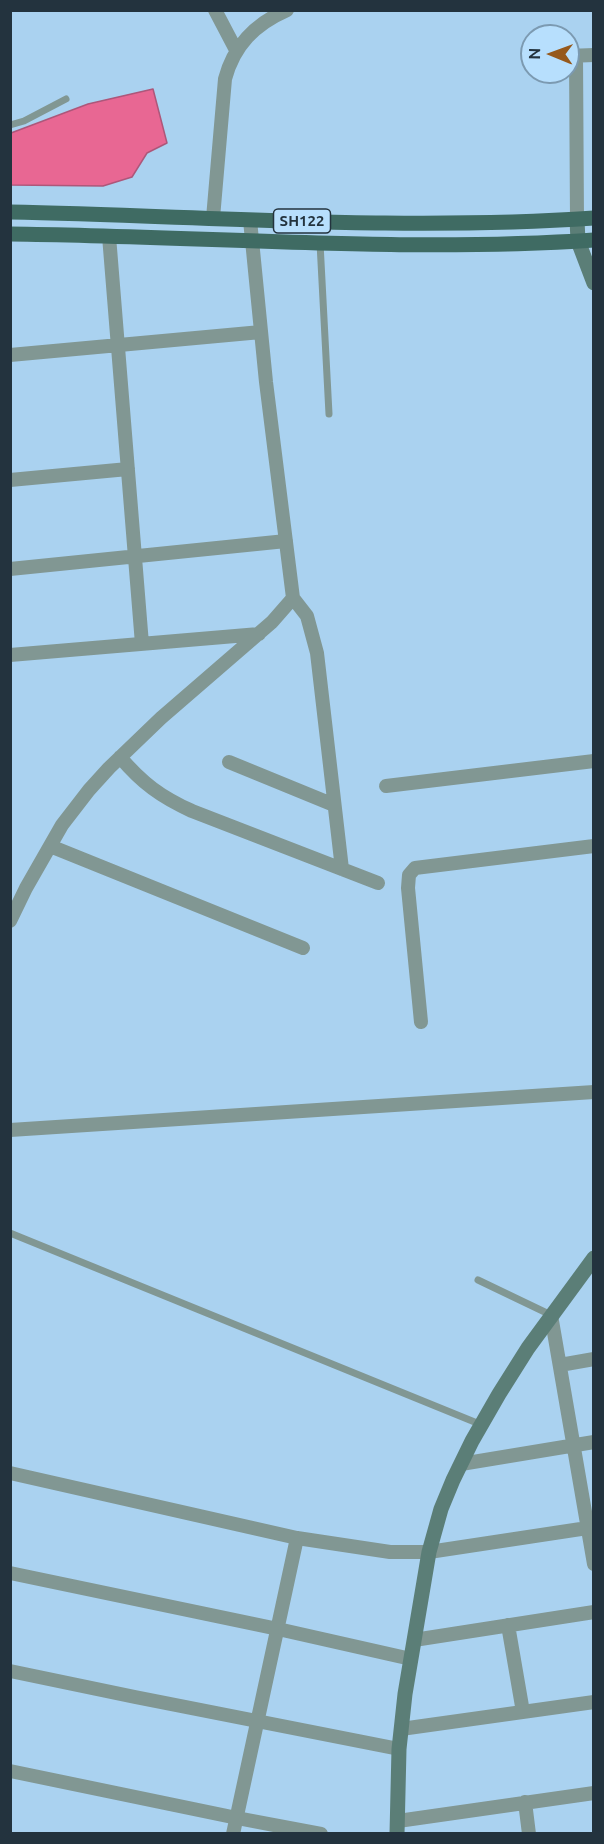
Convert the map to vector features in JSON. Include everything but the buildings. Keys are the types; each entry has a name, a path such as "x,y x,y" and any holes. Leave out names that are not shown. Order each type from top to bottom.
{"main road":[{"name":"SH122","path":"10,212 460,223 594,218"},
{"name":"SH122","path":"10,234 438,244 594,240"}],"street":[{"path":"214,10 237,50"},
{"path":"213,218 225,80 230,62 237,50 259,25 287,10"},
{"path":"573,84 578,241 594,283"},
{"path":"250,219 261,332 293,598 307,616 317,654 342,869"},
{"path":"110,236 142,644"},
{"path":"10,355 261,332"},
{"path":"10,480 128,469"},
{"path":"10,569 286,541"},
{"path":"10,921 16,898 74,808 161,718 259,634 289,606 293,598"},
{"path":"10,655 259,634"},
{"path":"120,758 144,784 192,812 378,883"},
{"path":"386,786 594,761"},
{"path":"229,762 334,805"},
{"path":"50,846 303,948"},
{"path":"421,1022 408,888 409,874 415,868 594,846"},
{"path":"10,1130 594,1092"},
{"path":"594,1258 528,1348 482,1425 441,1509 429,1552 401,1729 397,1827 525,1802 594,1792"},
{"path":"551,1315 573,1445 591,1528 594,1564"},
{"path":"560,1365 594,1359"},
{"path":"461,1464 594,1442"},
{"path":"10,1473 297,1538 364,1550 429,1552 591,1528"},
{"path":"233,1833 297,1538"},
{"path":"10,1574 411,1659"},
{"path":"414,1640 594,1612"},
{"path":"508,1625 523,1712"},
{"path":"10,1671 399,1749"},
{"path":"401,1729 594,1702"},
{"path":"10,1771 321,1833"},
{"path":"525,1802 529,1833"}],"lane":[{"path":"10,125 24,121 66,99"},
{"path":"320,242 329,414"},
{"path":"10,1233 482,1425"},
{"path":"478,1280 551,1315"}],"shaded area":[{"path":"153,89 167,143 147,153 132,177 103,186 11,185 11,133 88,104"}]}
